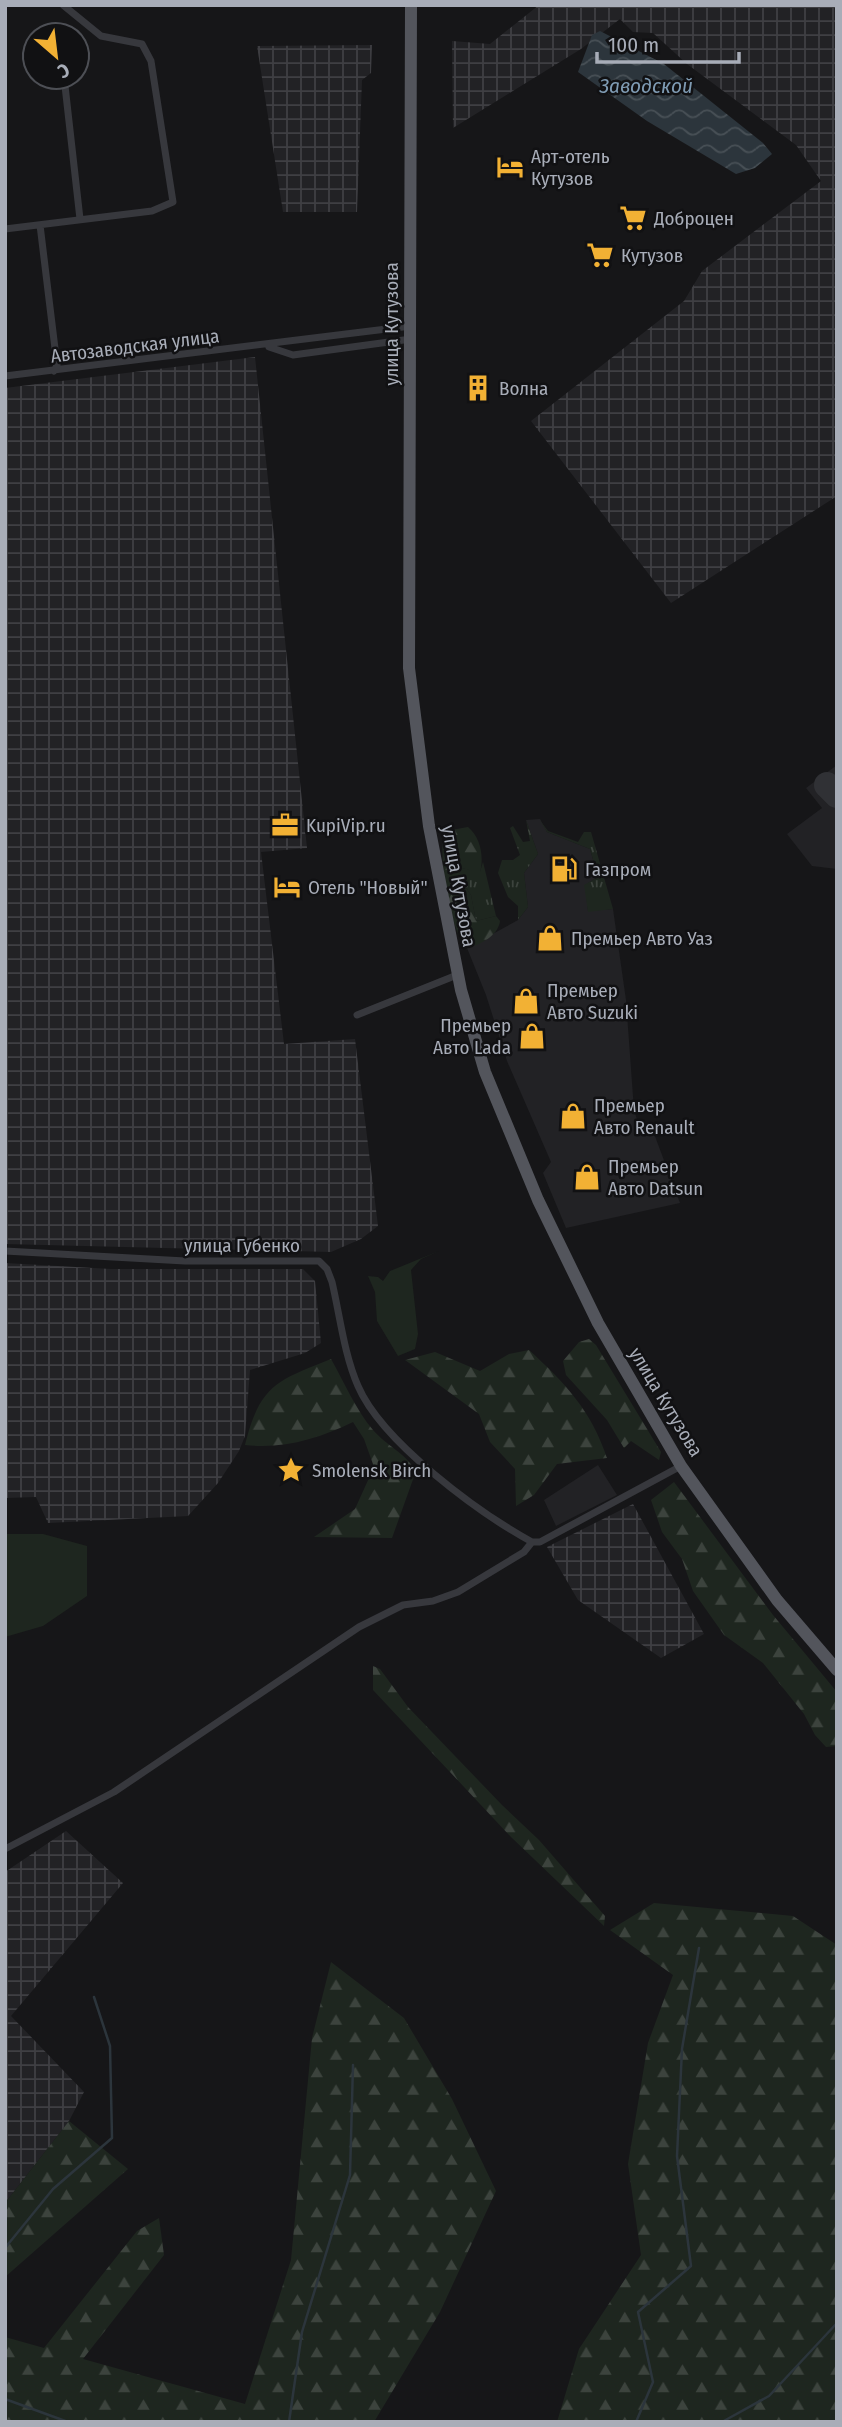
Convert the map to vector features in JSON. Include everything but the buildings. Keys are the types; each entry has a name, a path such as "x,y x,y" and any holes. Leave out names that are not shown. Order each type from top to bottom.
{"main road":[{"name":"улица Кутузова","path":"411,5 409,668 429,826 457,975 485,1072 538,1200 598,1323 681,1466 777,1600 837,1670"}],"street":[{"path":"5,229 152,211 173,202 151,61 142,44 101,36 63,5"},
{"path":"66,91 80,219"},
{"path":"40,225 57,365 54,371"},
{"name":"Автозаводская улица","path":"5,376 268,346 411,333"},
{"name":"Автозаводская улица","path":"268,346 293,355 411,333"},
{"path":"357,1015 457,975"},
{"name":"улица Губенко","path":"5,1251 185,1261 319,1261 327,1269 332,1282 357,1386 375,1417 431,1470 532,1542"},
{"path":"5,1849 114,1792 359,1627 403,1605 433,1601 458,1592 524,1552 532,1542 540,1542 681,1466"}],"shaded area":[{"path":"539,5 837,5 837,496 671,603 531,421 684,301 702,271 821,181 796,145 687,64 653,33 633,32 620,19 581,49 453,128 452,41 490,44"},
{"path":"372,45 371,73 362,80 357,212 283,212 257,46"},
{"path":"255,357 307,848 261,852 284,1044 355,1039 378,1226 361,1239 331,1252 5,1244 5,388"},
{"path":"837,765 837,869 812,866 787,834 822,808 806,788"},
{"path":"540,819 547,832 590,849 598,877 585,885 588,911 613,909 626,1000 634,1110 641,1132 653,1131 680,1203 566,1228 543,1173 551,1162 507,1061 486,995 467,948 518,920 528,907 524,873 538,854 526,820"},
{"path":"5,1263 111,1269 303,1269 315,1281 321,1343 305,1353 250,1370 245,1436 239,1451 218,1483 188,1516 48,1523 36,1497 5,1498"},
{"path":"598,1465 617,1495 556,1526 544,1500"},
{"path":"633,1504 704,1634 661,1658 578,1600 547,1547"},
{"path":"66,1831 123,1883 11,2016 84,2092 69,2121 5,2203 5,1872"}],"green space":[{"path":"539,819 548,831 578,842 584,832 591,832 613,909 588,912 584,885 598,877 590,849 547,832"},
{"path":"526,820 538,854 524,873 528,907 518,920 518,906 508,897 498,873 502,860 513,860 520,855 510,828 513,826 523,842 530,841"},
{"path":"468,827 480,848 480,873 462,868 458,876 471,895 476,921 496,916 500,921 492,935 467,948 461,940 450,909 442,854 446,831"},
{"path":"483,862 496,916 476,921 471,895 458,876 462,868 480,872"},
{"path":"439,1251 421,1259 411,1270 418,1334 415,1349 398,1356 377,1321 375,1292 368,1276 378,1277 383,1281 390,1271"},
{"path":"589,1339 596,1345 661,1452 659,1460 631,1441 624,1448 607,1420 566,1375 563,1361 579,1342"},
{"path":"529,1350 576,1398 601,1441 607,1458 557,1464 534,1495 516,1506 515,1469 490,1442 479,1414 405,1360 435,1352 480,1371 509,1354"},
{"path":"331,1359 367,1422 416,1471 392,1538 314,1537 355,1509 374,1467 364,1439 353,1422 327,1433 287,1444 245,1445 257,1409 273,1388 296,1373"},
{"path":"674,1482 773,1615 837,1692 837,1746 826,1747 815,1735 804,1714 763,1663 724,1635 693,1591 682,1559 662,1532 651,1500"},
{"path":"5,1534 43,1534 87,1546 87,1596 43,1626 5,1637"},
{"path":"373,1666 380,1669 408,1707 539,1840 605,1916 604,1926 511,1837 373,1690"},
{"path":"654,1903 793,1916 837,1945 837,2422 557,2422 579,2349 641,2255 628,2164 648,2043 673,1975 610,1930"},
{"path":"331,1962 404,2018 452,2099 496,2191 440,2312 374,2422 5,2422 5,2337 44,2348 137,2231 159,2218 164,2255 83,2359 245,2404 291,2260 312,2038"},
{"path":"69,2121 128,2169 5,2277 5,2203"}],"water":[{"name":"Заводской","path":"600,31 664,64 763,143 772,154 755,168 736,174 647,121 578,72 592,35"}],"waterway":[{"path":"636,2422 653,2382 638,2312 691,2266 677,2156 682,2049 699,1948"},
{"path":"5,2248 53,2189 112,2138 110,2046 94,1997"},
{"path":"289,2422 302,2332 350,2175 353,2065"},
{"path":"722,2422 769,2396 837,2323"},
{"path":"5,2399 68,2422"}],"taxiway":[{"path":"827,785 837,795"}],"place":[{"name":"Арт-отель Кутузов","path":"510,167"},
{"name":"Доброцен","path":"633,218"},
{"name":"Кутузов","path":"600,255"},
{"name":"Волна","path":"478,388"},
{"name":"KupiVip.ru","path":"285,825"},
{"name":"Газпром","path":"564,869"},
{"name":"Отель \"Новый\"","path":"287,887"},
{"name":"Премьер Авто Уаз","path":"550,938"},
{"name":"Премьер Авто Suzuki","path":"526,1001"},
{"name":"Премьер Авто Lada","path":"532,1036"},
{"name":"Премьер Авто Renault","path":"573,1116"},
{"name":"Премьер Авто Datsun","path":"587,1177"},
{"name":"Smolensk Birch","path":"291,1470"}]}
